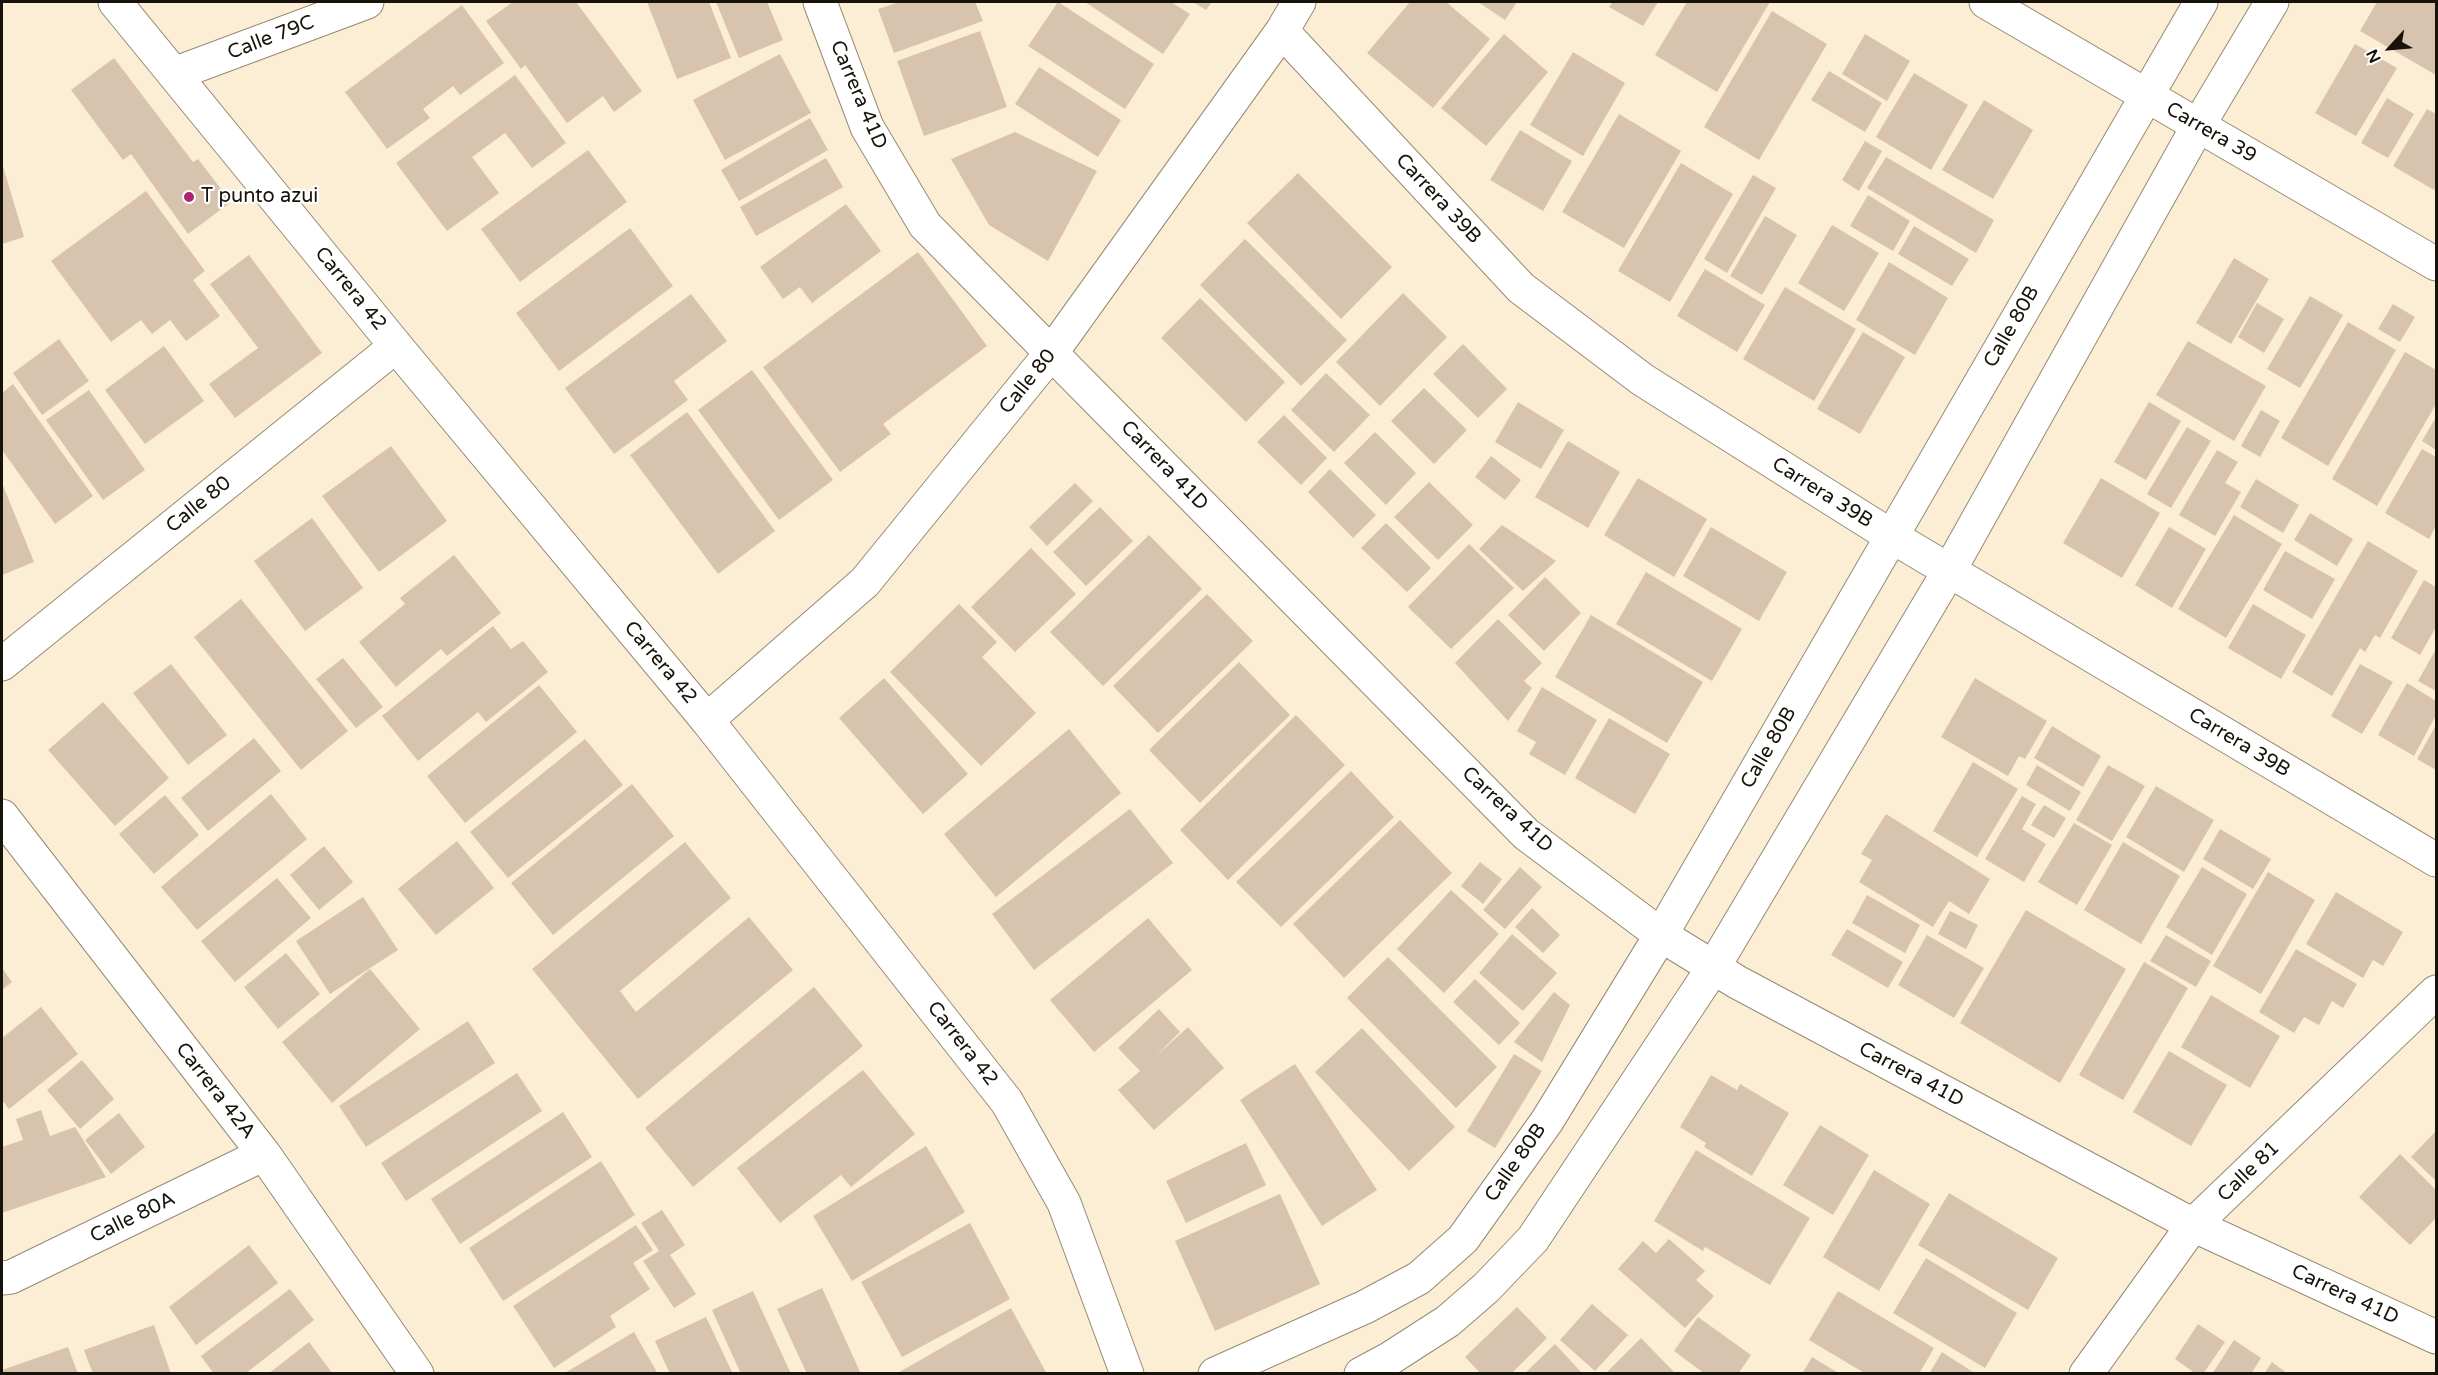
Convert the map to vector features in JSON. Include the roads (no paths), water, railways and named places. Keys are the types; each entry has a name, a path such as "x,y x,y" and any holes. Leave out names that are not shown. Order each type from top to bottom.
{"street":[{"name":"Carrera 42","path":"115,2 396,346 707,720 1007,1102 1064,1203 1127,1374"},
{"name":"Calle 79C","path":"174,74 367,2"},
{"name":"Carrera 41D","path":"820,2 867,127 925,225 1526,834 1661,935 1713,968 2193,1225 2436,1337"},
{"name":"Calle 80","path":"707,720 865,582 1052,352 1282,31 1299,2"},
{"name":"Carrera 39","path":"1986,2 2436,264"},
{"name":"Calle 80B","path":"1215,1374 1365,1307 1419,1278 1463,1239 1547,1121 1661,935 2202,2"},
{"path":"1361,1374 1448,1321 1486,1288 1533,1239 1713,968 1949,571 2198,126 2272,2"},
{"name":"Carrera 39B","path":"1282,31 1521,288 1643,380 1891,536 2436,860"},
{"name":"Calle 80","path":"2,664 396,346"},
{"name":"Carrera 42A","path":"2,816 264,1154 417,1374"},
{"name":"Calle 81","path":"2085,1374 2193,1225 2436,992"},
{"name":"Calle 80A","path":"2,1278 11,1277 264,1154"}],"place":[{"name":"T punto azui","path":"189,197"}]}
